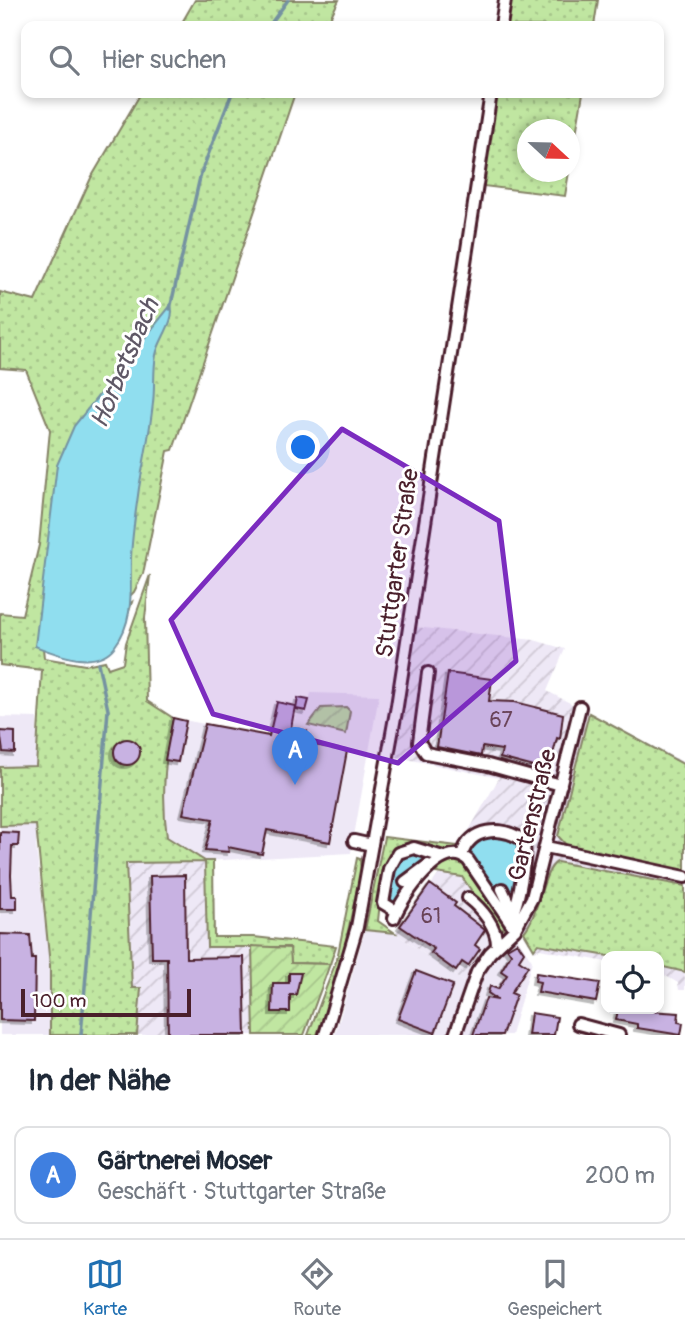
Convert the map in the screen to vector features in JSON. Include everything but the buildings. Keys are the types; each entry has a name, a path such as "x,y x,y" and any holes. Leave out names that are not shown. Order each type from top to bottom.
{"street":[{"path":"502,21 505,0"},
{"name":"Stuttgarter Straße","path":"325,1035 357,927 397,706 490,98"},
{"path":"428,673 419,742 426,753 488,765 561,785"},
{"name":"Gartenstraße","path":"454,1035 477,972 532,898 580,707"},
{"path":"404,882 438,860 462,855 473,835 482,832 523,840 525,859 519,883 518,909 513,921"},
{"path":"354,841 372,845"},
{"path":"546,847 685,877"},
{"path":"414,848 438,860 395,915 383,903 389,869 398,853 414,848"},
{"name":"Gartenstraße","path":"462,855 513,921"},
{"path":"502,889 513,921"},
{"path":"468,898 479,907 497,934 497,945"},
{"path":"579,1024 619,1035"}],"highlighted area":[{"path":"342,429 499,521 516,661 398,763 213,714 171,620"}],"shaded area":[{"path":"415,627 534,640 565,649 547,691 685,763 685,990 679,990 678,983 664,975 664,951 601,951 601,961 540,949 534,951 517,924 482,956 465,983 395,933 460,846 499,778 397,757"},
{"path":"311,693 379,695 351,853 205,861 167,837 163,809 165,760 173,718 289,740 296,713 306,713"},
{"path":"0,717 37,718 36,848 50,966 49,1035 0,1035"},
{"path":"205,861 207,946 252,946 254,1035 137,1035 141,988 132,988 126,863"},
{"path":"365,930 395,933 465,983 447,1035 335,1035"},
{"path":"516,936 532,961 511,1035 460,1035 487,965"}],"green space":[{"path":"195,0 339,0 328,21 183,21"},
{"path":"510,0 598,0 595,21 507,21"},
{"path":"138,98 293,98 173,450 168,451 143,574 134,592 99,628 132,602 126,621 43,648 44,658 85,665 105,661 108,668 123,663 126,643 150,575 145,618 147,701 173,718 165,777 167,837 205,861 213,861 214,937 254,937 336,946 330,964 291,963 289,947 207,947 205,862 126,863 132,988 141,988 137,1035 50,1035 50,966 36,825 0,826 0,767 36,766 42,670 0,665 0,613 22,615 39,545 50,430 26,370 0,368 0,292 35,301 91,178"},
{"path":"495,98 582,98 579,119 517,119 517,182 567,182 565,196 483,186"},
{"path":"346,707 350,711 346,734 308,725 321,708"},
{"path":"589,713 685,765 685,871 569,848 558,836"},
{"path":"384,837 457,846 446,853 436,851 380,902 378,921 395,933 365,930"},
{"path":"357,858 360,859 361,871 340,968 317,1035 308,1035 337,959"},
{"path":"454,858 470,870 486,889 499,910 504,929 496,926 462,877 436,873 439,865"},
{"path":"557,862 685,886 685,972 664,967 664,951 601,951 601,955 538,944 534,949 524,932 552,867"},
{"path":"252,946 290,948 291,963 330,964 304,1035 254,1035"}],"water":[{"path":"171,305 169,324 155,361 152,414 133,531 130,603 126,625 115,646 107,654 87,659 65,657 35,646 57,465 74,426"},
{"path":"484,835 520,843 516,899 507,910 470,858 470,846"},
{"path":"405,851 434,855 424,863 396,907 388,906 392,870"}],"waterway":[{"name":"Horbetsbach","path":"273,21 288,0"},
{"name":"Horbetsbach","path":"170,309 201,173 230,98"},
{"name":"Horbetsbach","path":"81,1035 108,710 98,663"}],"place":[{"name":"Gärtnerei Moser","path":"295,785"}]}
